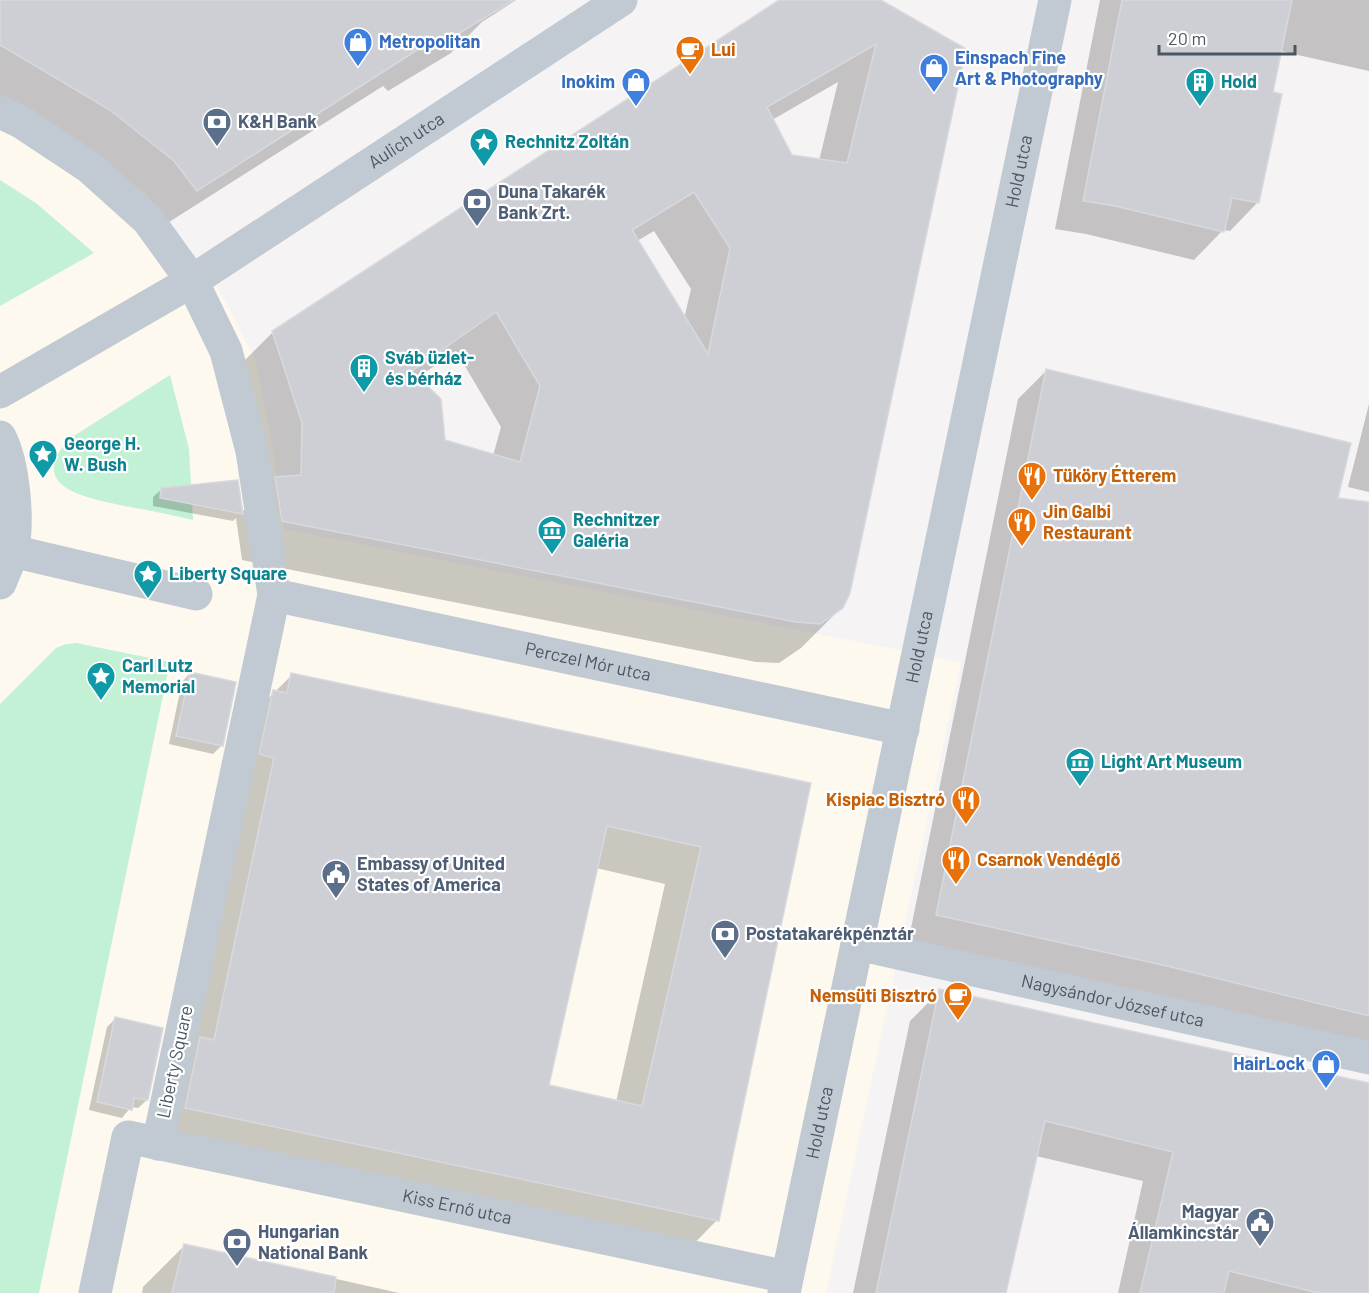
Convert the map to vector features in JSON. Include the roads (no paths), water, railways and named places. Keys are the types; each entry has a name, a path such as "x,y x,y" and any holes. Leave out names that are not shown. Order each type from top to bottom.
{"street":[{"name":"Aulich utca","path":"192,281 621,0"},
{"name":"Hold utca","path":"785,1285 1055,0"},
{"name":"Liberty Square","path":"0,112 21,122 89,167 148,220 192,281 226,351 252,451 274,595 143,1141 95,1293"},
{"path":"0,392 192,281"},
{"path":"0,437 6,448 15,500 12,551 0,583"},
{"path":"12,551 196,594"},
{"name":"Perczel Mór utca","path":"274,595 903,729"},
{"name":"Nagysándor József utca","path":"857,944 1369,1058"},
{"name":"Kiss Ernő utca","path":"143,1141 785,1285"}],"place":[{"name":"Metropolitan","path":"358,68"},
{"name":"Lui","path":"690,76"},
{"name":"Einspach Fine Art & Photography","path":"934,94"},
{"name":"Inokim","path":"636,108"},
{"name":"Hold","path":"1200,108"},
{"name":"K&H Bank","path":"217,148"},
{"name":"Rechnitz Zoltán","path":"484,168"},
{"name":"Duna Takarék Bank Zrt.","path":"477,228"},
{"name":"Sváb üzlet- és bérház","path":"364,394"},
{"name":"George H. W. Bush","path":"43,480"},
{"name":"Tüköry Étterem","path":"1032,502"},
{"name":"Jin Galbi Restaurant","path":"1022,548"},
{"name":"Rechnitzer Galéria","path":"552,556"},
{"name":"Liberty Square","path":"148,600"},
{"name":"Carl Lutz Memorial","path":"101,702"},
{"name":"Light Art Museum","path":"1080,788"},
{"name":"Kispiac Bisztró","path":"966,826"},
{"name":"Csarnok Vendéglő","path":"956,886"},
{"name":"Embassy of United States of America","path":"336,900"},
{"name":"Postatakarékpénztár","path":"725,960"},
{"name":"Nemsüti Bisztró","path":"958,1022"},
{"name":"HairLock","path":"1326,1090"},
{"name":"Magyar Államkincstár","path":"1260,1248"},
{"name":"Hungarian National Bank","path":"237,1268"}]}
